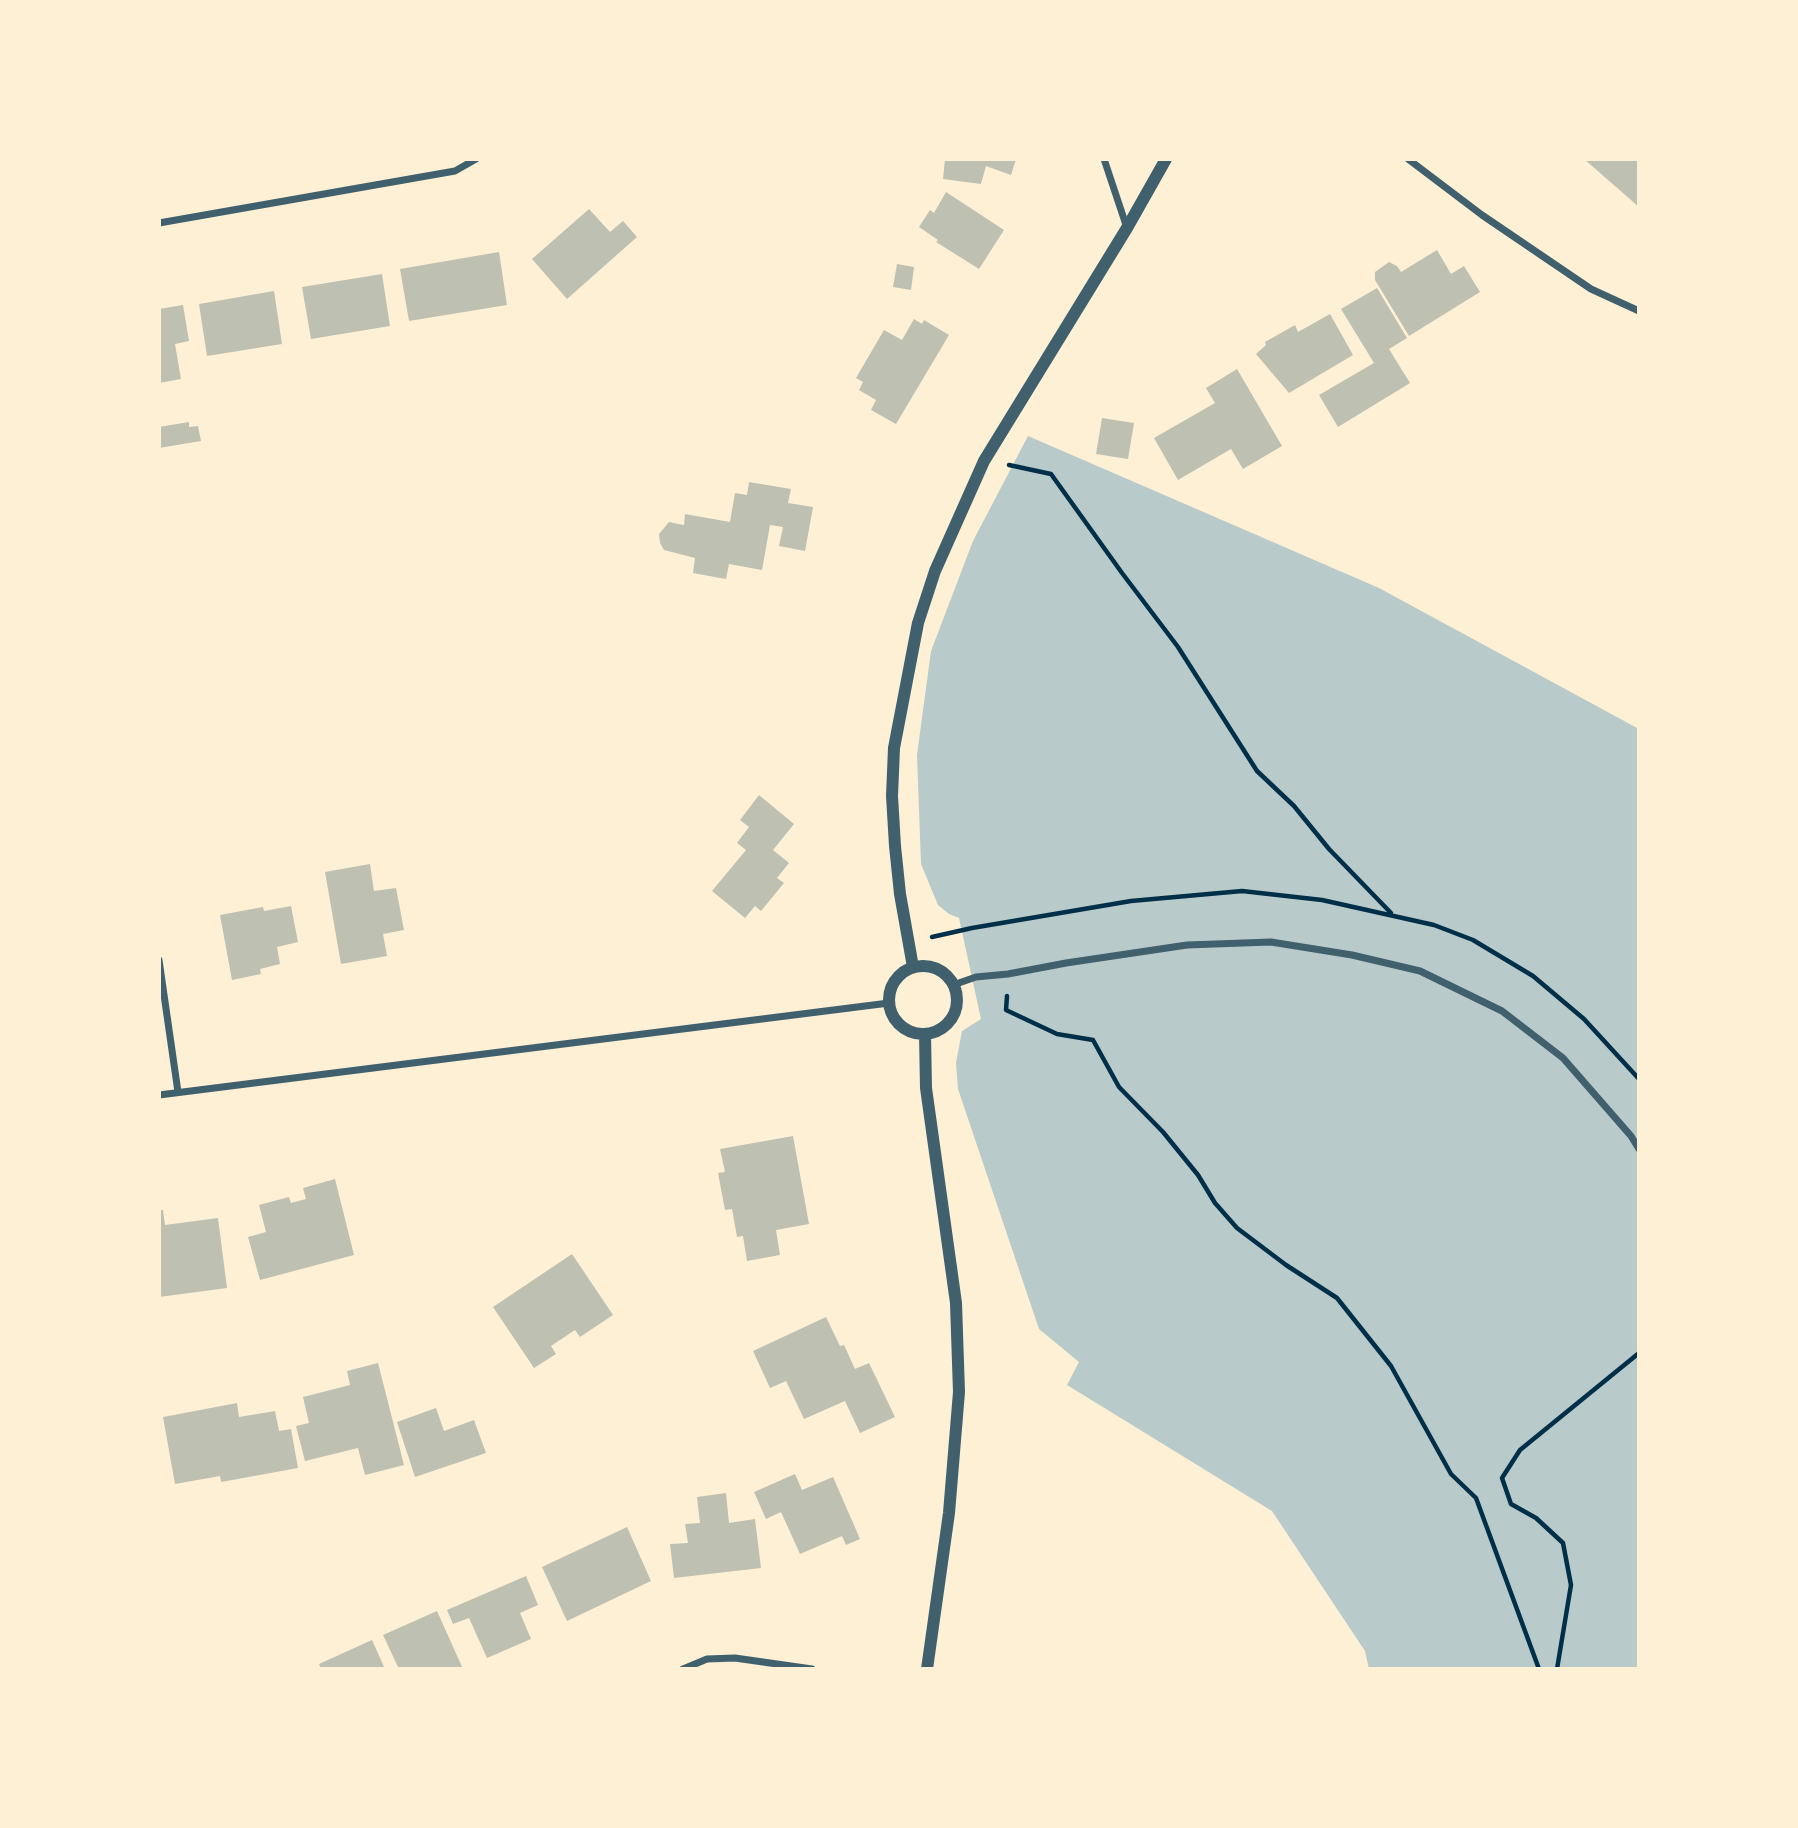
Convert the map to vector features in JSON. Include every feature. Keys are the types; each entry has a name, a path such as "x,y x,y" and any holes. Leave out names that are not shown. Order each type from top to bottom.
{"street":[{"path":"159,223 455,171 475,159"},
{"path":"1104,159 1127,228"},
{"path":"913,967 895,846 892,796 894,748 905,685 934,571 984,461 1127,228 1166,159"},
{"path":"1408,159 1482,215 1591,289 1639,311"},
{"path":"953,985 976,977 1186,945 1271,942 1352,955 1420,971 1503,1011 1563,1058 1631,1136 1639,1149"},
{"path":"159,960 177,1091"},
{"path":"913,967 935,968 945,973 957,996 955,1012 946,1026 925,1034 908,1030 899,1024 889,1003 892,985 904,971 913,967"},
{"path":"159,1095 889,1003"},
{"path":"925,1034 926,1088 956,1303 959,1392 949,1513 927,1669"},
{"path":"683,1669 707,1659 735,1658 812,1669"}],"path":[{"path":"984,461 1051,474 1178,647 1257,771 1294,806 1329,849 1392,915"},
{"path":"1008,974 1006,1010 1057,1034 1093,1040 1118,1087 1163,1132 1198,1175 1214,1203 1237,1228 1286,1265 1337,1298 1391,1366 1451,1474 1476,1498 1539,1669"},
{"path":"1557,1669 1571,1585 1563,1543 1536,1518 1511,1504 1502,1478 1520,1450 1639,1353"}],"shaded area":[{"path":"1028,436 1379,588 1639,729 1639,1669 1369,1669 1365,1651 1272,1511 1067,1385 1079,1362 1039,1329 958,1089 956,1063 962,1031 981,1019 959,918 938,905 921,864 917,755 931,651 973,541"}],"building":[{"path":"945,159 1016,159 1011,175 986,166 981,184 943,179"},
{"path":"1584,159 1639,159 1639,207"},
{"path":"946,192 1004,230 979,269 936,242 938,240 919,227 930,210 934,213"},
{"path":"589,209 610,232 623,221 637,237 567,299 532,259"},
{"path":"1437,250 1451,274 1464,266 1480,292 1409,336 1375,280 1375,272 1389,262 1401,272"},
{"path":"499,252 507,305 409,321 400,269"},
{"path":"897,264 914,267 911,290 893,287"},
{"path":"382,274 390,326 311,339 302,287"},
{"path":"1377,288 1407,338 1389,349 1410,383 1338,427 1319,395 1374,363 1341,309"},
{"path":"274,291 282,344 207,356 199,304"},
{"path":"183,305 189,341 175,344 181,379 159,383 159,309"},
{"path":"1330,314 1353,355 1289,393 1256,354 1266,345 1265,342 1295,325 1298,332"},
{"path":"914,319 922,324 924,320 949,335 896,424 871,410 876,400 859,390 863,382 856,378 884,330 902,340"},
{"path":"1237,369 1282,446 1243,469 1231,449 1178,480 1154,438 1215,403 1206,388"},
{"path":"1102,418 1134,423 1128,459 1096,454"},
{"path":"189,422 189,427 198,426 201,441 159,448 159,427"},
{"path":"749,482 791,489 788,503 813,507 805,551 779,546 783,527 770,525 762,570 729,564 726,579 693,573 695,558 664,550 659,534 669,522 684,525 685,514 730,522 735,493 747,495"},
{"path":"759,795 794,824 773,850 789,863 777,878 784,883 761,911 755,906 745,918 712,891 746,850 737,843 749,827 740,820"},
{"path":"370,864 374,891 396,888 404,930 383,934 387,956 341,964 325,872"},
{"path":"291,906 298,942 277,947 280,964 260,969 261,974 232,980 220,915 263,907 264,911"},
{"path":"793,1136 809,1224 776,1230 780,1255 747,1261 743,1236 737,1237 732,1209 725,1210 718,1173 725,1172 720,1149"},
{"path":"335,1179 354,1255 260,1280 248,1237 266,1232 259,1205 289,1197 291,1203 306,1199 303,1188"},
{"path":"159,1210 163,1210 165,1225 218,1218 227,1288 159,1297"},
{"path":"572,1254 613,1315 580,1337 575,1330 551,1346 556,1354 534,1368 493,1307"},
{"path":"826,1317 855,1369 869,1363 895,1417 860,1433 845,1401 804,1419 786,1381 770,1388 753,1351"},
{"path":"378,1363 404,1465 365,1475 358,1448 305,1461 296,1426 309,1423 303,1397 350,1385 347,1371"},
{"path":"237,1403 239,1417 275,1411 279,1431 291,1429 298,1468 221,1482 220,1476 175,1484 163,1417"},
{"path":"436,1408 444,1431 474,1420 486,1453 415,1477 397,1422"},
{"path":"795,1474 802,1490 833,1477 860,1539 846,1545 842,1536 800,1554 781,1512 766,1519 754,1492"},
{"path":"726,1493 729,1523 755,1519 761,1568 674,1578 670,1544 688,1543 685,1524 700,1523 697,1497"},
{"path":"627,1527 651,1581 567,1621 542,1567"},
{"path":"526,1576 538,1605 520,1613 531,1639 487,1658 469,1618 453,1624 447,1610"},
{"path":"437,1611 463,1669 399,1669 383,1635"},
{"path":"372,1640 385,1669 321,1669 319,1664"}]}
